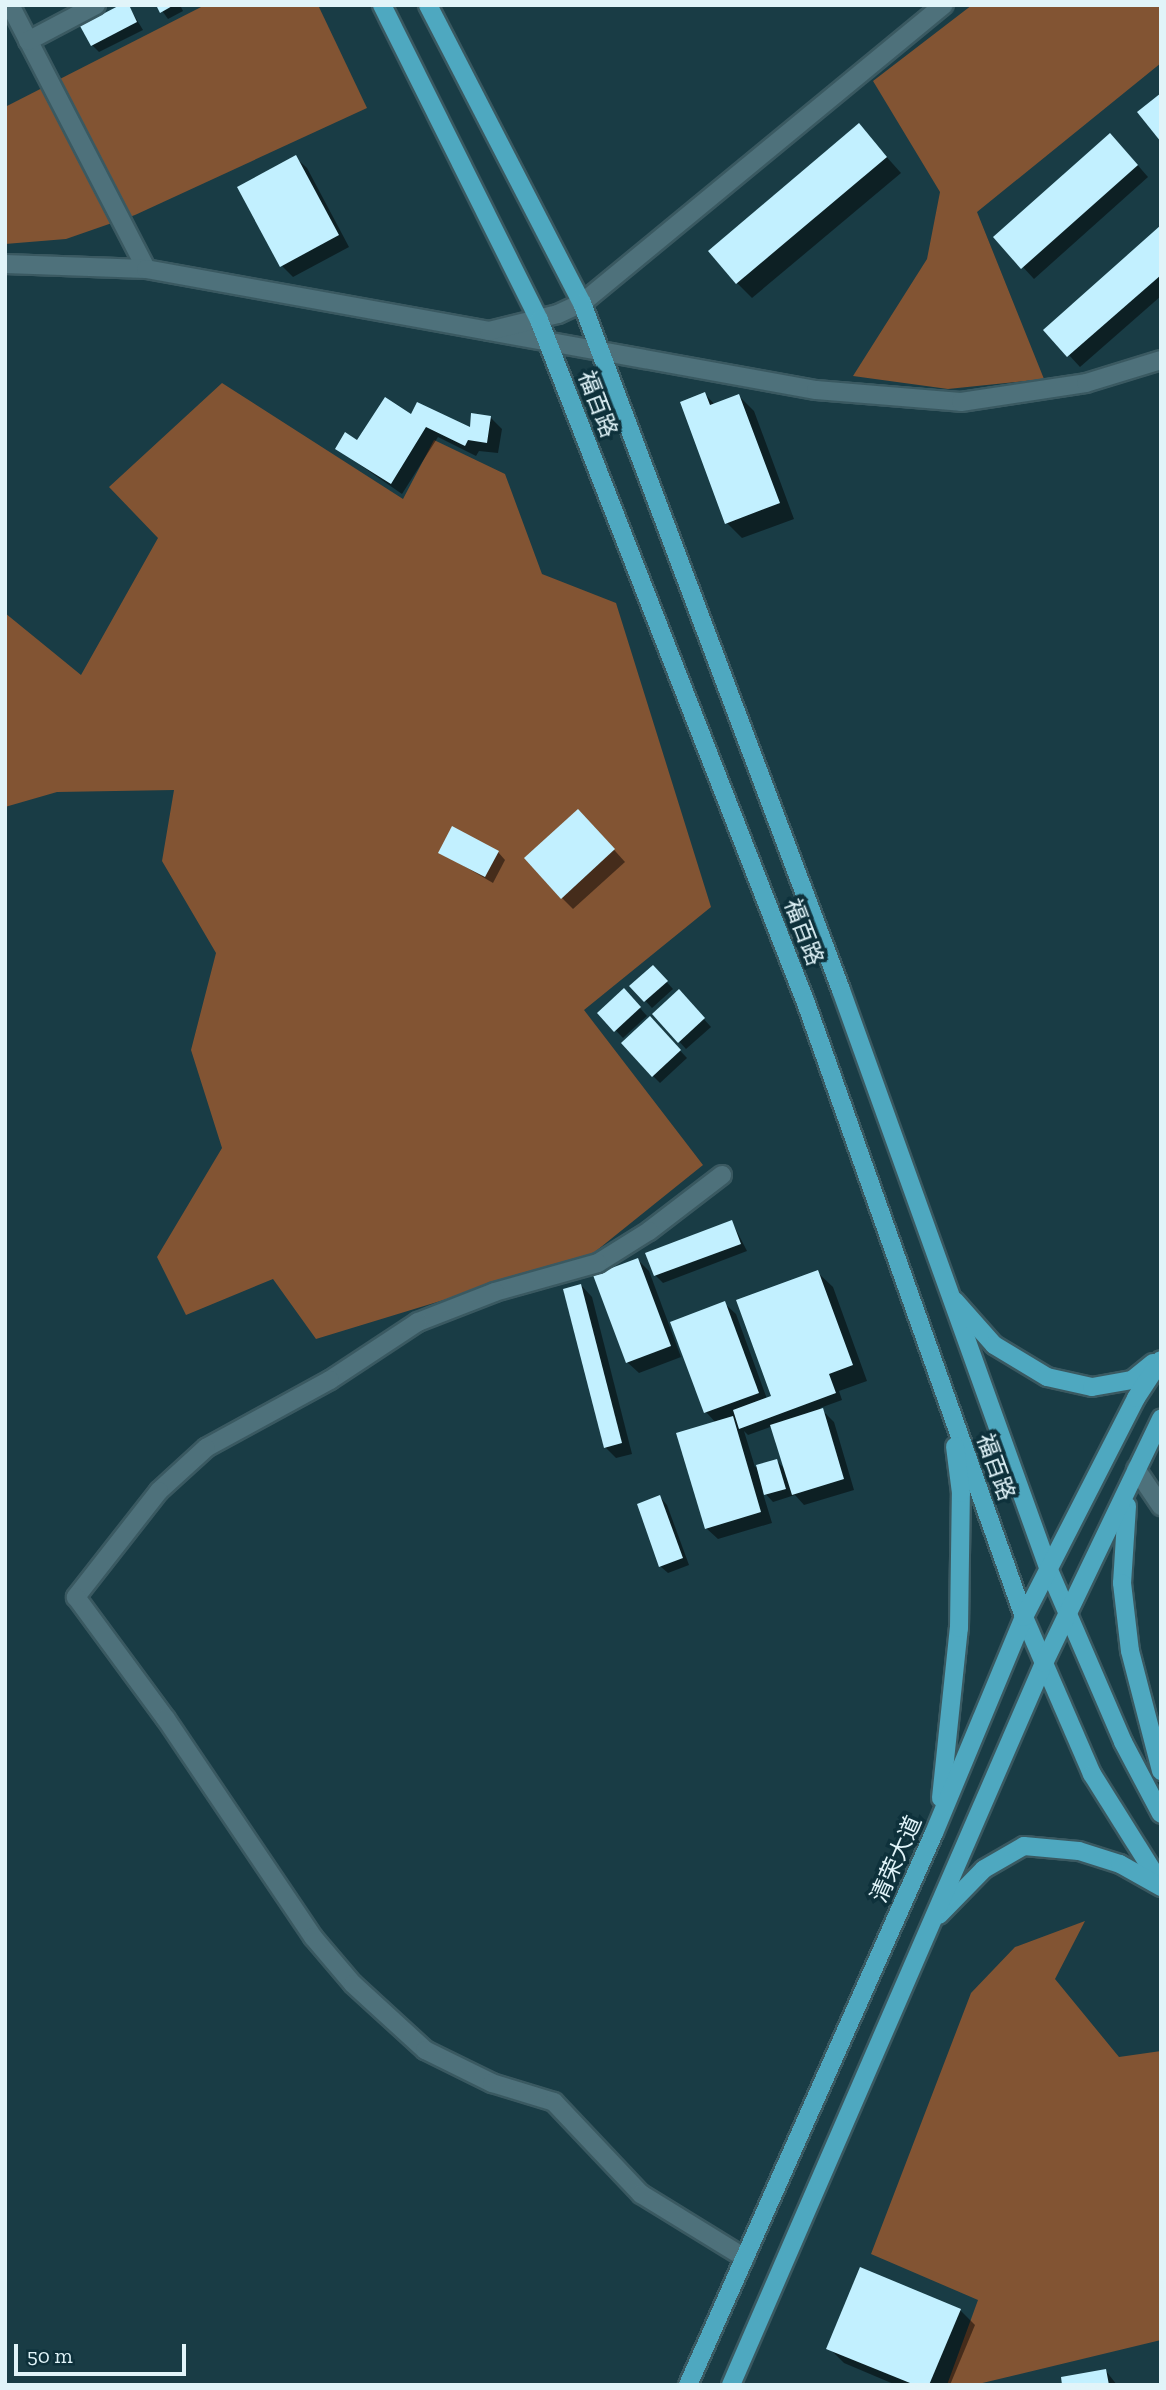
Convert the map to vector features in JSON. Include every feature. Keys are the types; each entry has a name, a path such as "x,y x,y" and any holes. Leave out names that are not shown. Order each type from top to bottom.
{"main road":[{"name":"福百路","path":"382,5 539,320 806,1003 1024,1617 1092,1774 1161,1885"},
{"name":"福百路","path":"429,5 582,303 841,990 946,1290 1049,1570 1161,1814"},
{"path":"946,1290 994,1345 1047,1377 1093,1387 1132,1380 1161,1358"},
{"name":"清荣大道","path":"688,2385 934,1833 1024,1617 1136,1398 1161,1358"},
{"path":"934,1833 950,1737 959,1628 961,1493 951,1412"},
{"path":"731,2385 1044,1663 1161,1419"},
{"path":"1135,1472 1122,1526 1122,1583 1130,1651 1161,1770"},
{"path":"932,1923 984,1869 1024,1846 1079,1851 1120,1864 1161,1885"}],"street":[{"path":"10,5 146,269"},
{"path":"28,41 96,5"},
{"path":"489,331 539,320 582,303 944,5"},
{"path":"5,264 146,269 816,390 961,402 1086,383 1161,360"},
{"path":"722,1175 649,1231 598,1263 495,1292 418,1322 330,1380 206,1448 159,1491 76,1597 166,1719 313,1937 353,1984 425,2050 492,2083 554,2102 641,2194 745,2258"},
{"path":"1135,1472 1161,1506"}],"shaded area":[{"path":"205,5 318,5 367,108 135,215 66,239 5,244 5,107"},
{"path":"972,5 1161,5 1161,63 977,212 1044,379 948,389 853,376 927,259 940,192 873,81"},
{"path":"222,383 403,499 434,440 505,474 542,574 616,603 711,907 584,1010 703,1165 591,1255 316,1339 273,1279 186,1315 157,1257 222,1148 191,1050 216,953 162,861 174,790 57,792 5,807 5,613 81,675 158,538 109,487"},
{"path":"1085,1921 1055,1979 1119,2057 1161,2051 1161,2340 974,2385 947,2385 978,2300 871,2254 971,1993 1015,1947"}],"building":[{"path":"120,5 129,5 137,22 91,46 80,26"},
{"path":"156,5 174,5 160,13"},
{"path":"1161,93 1161,142 1137,112"},
{"path":"859,123 887,157 736,284 708,251"},
{"path":"1110,133 1138,165 1021,269 993,237"},
{"path":"296,155 339,235 280,267 237,187"},
{"path":"1161,225 1161,275 1067,357 1043,330"},
{"path":"705,392 710,405 739,394 780,503 725,524 680,402"},
{"path":"385,397 411,414 417,402 470,427 471,413 491,416 487,443 468,440 465,446 426,427 391,484 335,449 345,432 357,440"},
{"path":"578,809 615,849 561,899 524,858"},
{"path":"452,826 499,851 485,877 438,853"},
{"path":"653,965 668,981 644,1002 629,986"},
{"path":"624,988 641,1007 614,1032 597,1013"},
{"path":"679,989 705,1018 678,1043 652,1014"},
{"path":"650,1016 681,1050 652,1077 621,1043"},
{"path":"732,1220 741,1244 654,1276 645,1253"},
{"path":"638,1258 671,1346 626,1363 593,1275"},
{"path":"818,1270 853,1365 829,1374 836,1393 739,1429 733,1410 771,1396 736,1300"},
{"path":"581,1284 622,1443 604,1448 563,1289"},
{"path":"725,1301 759,1393 704,1413 670,1322"},
{"path":"823,1408 844,1479 792,1495 770,1425"},
{"path":"733,1416 761,1512 705,1529 676,1433"},
{"path":"777,1459 786,1489 764,1495 756,1465"},
{"path":"660,1495 683,1558 659,1567 637,1504"},
{"path":"860,2267 961,2309 929,2385 915,2385 826,2349"},
{"path":"1106,2369 1109,2385 1062,2385 1061,2377"}]}
